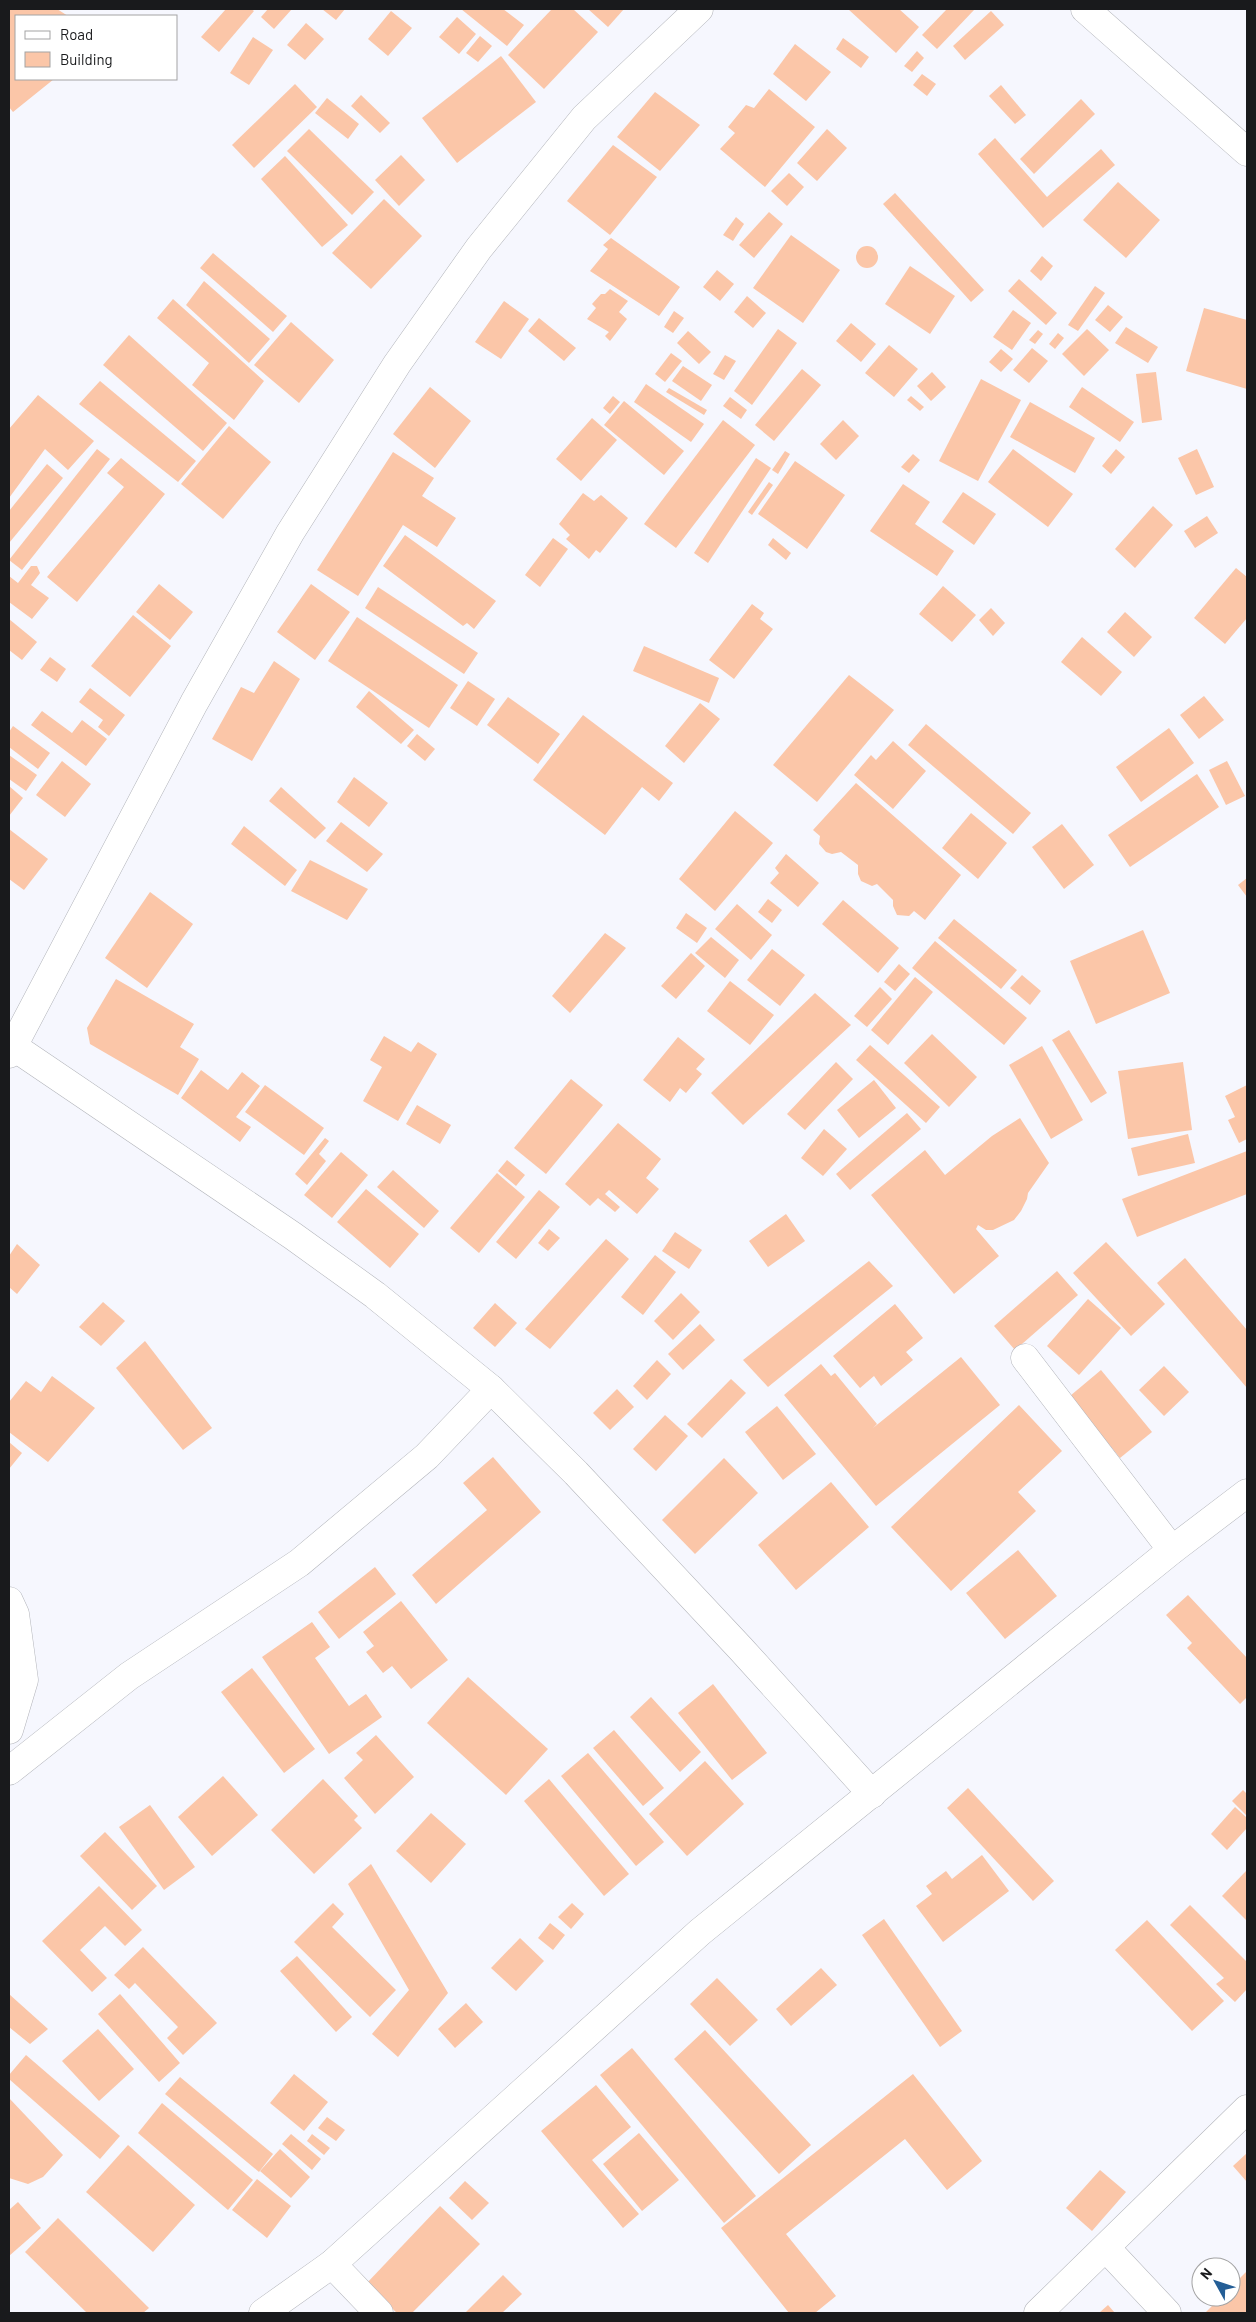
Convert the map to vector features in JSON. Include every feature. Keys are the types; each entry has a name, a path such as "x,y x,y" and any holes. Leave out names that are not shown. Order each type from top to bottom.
{"street":[{"path":"699,9 584,118 478,248 397,364 290,533 256,592 194,703 11,1050 293,1236 375,1295 491,1389 583,1480 741,1649 872,1794"},
{"path":"1085,9 1247,152"},
{"path":"1025,1358 1172,1550"},
{"path":"9,1771 128,1676 299,1563 427,1456 491,1389"},
{"path":"263,2313 332,2264 700,1932 1172,1550 1247,1493"},
{"path":"9,1601 15,1614 24,1680 9,1730"},
{"path":"1038,2313 1247,2109"},
{"path":"1106,2248 1168,2313"},
{"path":"332,2264 379,2313"}],"building":[{"path":"9,9 57,9 66,15 15,15 15,80 53,80 13,112 9,107"},
{"path":"226,9 251,9 254,11 219,52 201,37"},
{"path":"268,9 292,9 274,29 261,17"},
{"path":"322,9 345,9 336,20"},
{"path":"461,9 503,9 524,25 507,46"},
{"path":"552,9 573,9 598,32 544,89 508,55"},
{"path":"588,9 624,9 608,27"},
{"path":"848,9 899,9 919,27 896,53"},
{"path":"947,9 974,10 937,49 922,35"},
{"path":"391,11 412,28 388,56 368,39"},
{"path":"991,11 1004,25 965,60 953,46"},
{"path":"457,17 476,34 459,54 439,37"},
{"path":"306,23 324,39 305,60 287,45"},
{"path":"480,36 492,46 478,62 466,53"},
{"path":"253,37 273,50 249,85 230,73"},
{"path":"843,38 869,57 861,68 836,49"},
{"path":"795,44 831,72 806,101 773,74"},
{"path":"917,51 924,58 912,72 904,66"},
{"path":"501,56 536,102 457,163 422,118"},
{"path":"922,74 936,84 927,96 913,85"},
{"path":"295,84 317,107 254,168 232,145"},
{"path":"1001,85 1026,115 1015,124 989,96"},
{"path":"769,89 815,127 765,187 720,149 735,133 728,127 746,105 754,108"},
{"path":"655,92 700,125 660,171 617,137"},
{"path":"361,95 390,123 380,133 351,106"},
{"path":"327,98 359,124 348,139 315,113"},
{"path":"1081,99 1095,114 1034,174 1020,159"},
{"path":"309,129 374,192 352,215 287,151"},
{"path":"827,129 847,148 817,181 797,163"},
{"path":"995,138 1047,197 1101,149 1115,165 1043,228 978,154"},
{"path":"613,145 657,177 610,235 567,201"},
{"path":"401,155 425,180 399,206 375,180"},
{"path":"285,156 348,225 322,247 261,179"},
{"path":"789,173 804,187 787,206 771,191"},
{"path":"1118,182 1160,220 1126,258 1083,220"},
{"path":"895,193 984,290 971,302 883,204"},
{"path":"384,199 422,236 371,289 332,253"},
{"path":"769,212 783,224 754,258 739,245"},
{"path":"736,217 744,224 733,241 723,235"},
{"path":"791,235 840,270 803,323 753,288"},
{"path":"611,238 680,287 659,316 590,271 608,249 603,245"},
{"path":"867,246 875,249 878,257 875,265 867,268 859,265 856,257 859,249"},
{"path":"213,253 287,316 273,332 200,268"},
{"path":"1042,256 1053,266 1041,281 1030,271"},
{"path":"910,266 955,296 930,334 885,304"},
{"path":"717,270 734,284 720,301 703,287"},
{"path":"1019,279 1057,313 1046,325 1008,291"},
{"path":"204,281 270,339 249,363 186,305"},
{"path":"1095,286 1105,293 1078,331 1068,325"},
{"path":"610,289 628,301 619,312 627,319 610,341 605,336 609,332 587,319 596,308 592,304 601,294 605,294"},
{"path":"747,296 766,313 753,328 734,312"},
{"path":"173,299 264,381 234,420 192,385 209,363 157,318"},
{"path":"504,301 529,319 501,359 475,342"},
{"path":"1108,305 1123,317 1110,332 1095,320"},
{"path":"1204,308 1247,320 1247,389 1186,371"},
{"path":"1013,310 1031,323 1012,350 993,337"},
{"path":"674,311 684,318 673,333 664,327"},
{"path":"539,318 576,348 564,361 528,331"},
{"path":"291,322 334,360 299,403 254,365"},
{"path":"851,323 876,344 861,362 836,341"},
{"path":"1126,327 1158,347 1148,363 1115,343"},
{"path":"778,329 797,343 752,405 734,391"},
{"path":"1087,329 1109,350 1084,376 1062,354"},
{"path":"1038,330 1043,334 1035,344 1029,340"},
{"path":"688,331 711,352 699,364 677,343"},
{"path":"1058,333 1064,338 1055,349 1049,344"},
{"path":"129,335 227,423 203,451 103,365"},
{"path":"889,345 918,369 894,397 865,373"},
{"path":"1032,348 1048,361 1029,383 1013,370"},
{"path":"1001,349 1013,359 1001,372 989,362"},
{"path":"671,353 682,361 665,382 655,374"},
{"path":"725,355 736,361 724,380 713,374"},
{"path":"683,366 712,385 701,401 672,381"},
{"path":"802,369 821,385 774,441 755,425"},
{"path":"932,372 946,387 931,401 917,386"},
{"path":"1156,372 1162,420 1142,423 1136,374"},
{"path":"981,379 1021,400 978,481 939,461"},
{"path":"100,381 196,461 178,482 79,404"},
{"path":"646,384 704,424 691,442 634,402"},
{"path":"430,387 471,421 435,468 393,434"},
{"path":"1082,387 1134,422 1120,442 1069,407"},
{"path":"669,388 707,410 704,415 666,392"},
{"path":"38,395 94,441 68,470 45,449 9,498 9,429"},
{"path":"613,396 620,402 610,414 603,408"},
{"path":"911,396 924,407 920,411 907,400"},
{"path":"730,397 747,410 741,419 723,406"},
{"path":"624,401 684,451 664,475 604,425"},
{"path":"1030,402 1095,438 1075,473 1010,437"},
{"path":"592,418 617,440 581,481 556,459"},
{"path":"723,420 755,445 676,548 644,524"},
{"path":"843,420 859,436 836,460 820,444"},
{"path":"229,426 271,462 223,519 181,484"},
{"path":"97,449 110,459 22,570 9,560"},
{"path":"1013,449 1073,494 1048,527 988,482"},
{"path":"1116,449 1125,457 1111,474 1102,466"},
{"path":"1197,449 1214,487 1196,495 1178,458"},
{"path":"785,451 790,454 778,474 772,470"},
{"path":"393,452 434,478 422,496 456,518 437,547 403,525 358,596 317,570"},
{"path":"913,454 920,460 909,473 901,467"},
{"path":"121,458 165,494 77,602 47,577 124,487 107,473"},
{"path":"756,458 771,468 708,563 694,553"},
{"path":"795,461 845,495 807,549 758,514"},
{"path":"47,464 63,478 9,543 9,511"},
{"path":"769,482 773,485 752,515 748,512"},
{"path":"903,484 930,502 915,524 954,551 937,576 870,531"},
{"path":"963,492 996,514 974,545 942,522"},
{"path":"583,493 594,501 601,495 628,518 600,553 596,550 589,559 566,539 570,535 559,524"},
{"path":"1153,506 1173,525 1135,568 1115,549"},
{"path":"1207,516 1218,533 1195,548 1184,531"},
{"path":"405,535 496,601 474,629 467,623 463,626 383,566"},
{"path":"553,538 568,549 540,587 525,575"},
{"path":"773,538 791,553 786,560 768,545"},
{"path":"31,566 37,566 40,573 31,585 49,598 32,619 9,602 9,576 18,583"},
{"path":"1236,568 1247,577 1247,618 1225,644 1194,618"},
{"path":"159,584 193,612 170,640 136,612"},
{"path":"311,584 350,612 315,660 277,632"},
{"path":"943,586 976,615 952,642 919,614"},
{"path":"378,587 478,653 464,674 365,608"},
{"path":"752,604 764,613 760,619 773,629 734,679 709,660"},
{"path":"991,608 1005,623 993,636 979,620"},
{"path":"1125,612 1152,637 1134,657 1107,632"},
{"path":"133,615 171,646 130,697 91,666"},
{"path":"357,617 458,685 429,728 328,661"},
{"path":"9,619 37,642 22,660 9,650"},
{"path":"1082,637 1122,672 1101,696 1061,662"},
{"path":"644,646 719,678 709,703 633,671"},
{"path":"50,657 66,669 57,682 40,670"},
{"path":"274,661 300,679 252,761 212,739 241,687 254,693"},
{"path":"849,675 894,710 817,802 773,765"},
{"path":"468,681 495,699 477,726 450,708"},
{"path":"90,688 125,715 109,736 98,727 103,720 79,702"},
{"path":"369,691 414,730 401,744 356,707"},
{"path":"1204,696 1224,720 1199,739 1180,715"},
{"path":"508,697 560,734 538,764 487,725"},
{"path":"700,703 720,719 684,763 665,746"},
{"path":"42,711 72,733 82,720 107,739 86,766 31,725"},
{"path":"583,715 673,783 659,801 642,787 605,835 533,780"},
{"path":"926,724 1031,813 1013,834 908,745"},
{"path":"13,726 50,753 38,769 9,747 9,732"},
{"path":"1169,728 1194,763 1141,802 1116,767"},
{"path":"417,734 435,749 425,761 407,746"},
{"path":"893,741 926,771 893,809 854,775 871,755 876,760"},
{"path":"9,755 37,775 26,791 9,779"},
{"path":"62,761 91,784 65,817 36,795"},
{"path":"1227,761 1245,796 1226,805 1209,770"},
{"path":"1197,774 1219,807 1130,867 1108,835"},
{"path":"354,777 388,803 369,827 337,802"},
{"path":"856,783 961,875 925,920 914,911 909,916 897,915 893,906 893,900 877,884 872,886 861,881 858,874 858,865 841,852 832,854 826,852 819,844 820,836 813,830"},
{"path":"9,786 23,798 9,816"},
{"path":"281,787 326,828 315,839 269,801"},
{"path":"735,811 773,843 715,911 679,879"},
{"path":"971,813 1007,843 978,879 942,848"},
{"path":"341,822 383,854 367,872 326,841"},
{"path":"1062,824 1094,865 1064,889 1032,847"},
{"path":"244,826 297,870 285,886 231,844"},
{"path":"9,829 48,859 24,890 9,879"},
{"path":"786,854 819,883 798,907 770,883 779,873 775,868"},
{"path":"310,860 368,889 347,920 291,891"},
{"path":"1247,878 1247,897 1238,885"},
{"path":"150,892 193,924 147,988 105,958"},
{"path":"768,899 782,910 772,923 758,912"},
{"path":"843,900 899,948 878,973 822,924"},
{"path":"737,904 772,935 751,960 715,929"},
{"path":"686,913 707,928 697,943 676,928"},
{"path":"954,919 1017,970 1001,989 938,938"},
{"path":"1143,930 1170,993 1096,1024 1070,961"},
{"path":"605,933 626,948 570,1013 552,996"},
{"path":"711,937 739,960 725,978 695,953"},
{"path":"935,941 1027,1018 1004,1045 912,968"},
{"path":"772,949 805,975 780,1006 747,980"},
{"path":"691,953 705,966 676,999 661,986"},
{"path":"899,964 910,974 895,991 884,982"},
{"path":"1022,975 1041,991 1030,1005 1010,988"},
{"path":"915,977 933,992 888,1045 871,1030"},
{"path":"116,979 194,1024 180,1047 199,1059 178,1095 90,1044 87,1028"},
{"path":"730,981 774,1015 750,1045 707,1011"},
{"path":"880,987 892,999 867,1027 854,1016"},
{"path":"815,993 851,1025 743,1125 711,1093"},
{"path":"1069,1030 1107,1093 1091,1103 1052,1040"},
{"path":"932,1034 977,1077 949,1107 904,1063"},
{"path":"384,1036 411,1052 418,1042 437,1054 398,1121 363,1101 382,1067 370,1060"},
{"path":"678,1037 705,1059 696,1069 702,1074 686,1093 680,1088 670,1102 643,1080"},
{"path":"870,1045 940,1107 926,1123 856,1060"},
{"path":"1042,1046 1083,1120 1051,1139 1009,1065"},
{"path":"836,1062 853,1079 805,1130 787,1114"},
{"path":"1183,1062 1192,1130 1128,1139 1118,1071"},
{"path":"201,1070 228,1090 242,1072 260,1086 236,1117 251,1127 240,1142 181,1098"},
{"path":"571,1079 603,1105 546,1174 514,1148"},
{"path":"874,1080 896,1108 859,1138 837,1110"},
{"path":"265,1085 324,1128 304,1155 245,1112"},
{"path":"1247,1085 1247,1139 1239,1143 1228,1120 1235,1117 1225,1096"},
{"path":"417,1105 451,1125 440,1144 406,1124"},
{"path":"907,1113 921,1129 850,1190 836,1174"},
{"path":"1020,1118 1049,1163 1028,1193 1021,1211 1014,1220 993,1230 986,1230 978,1225 976,1229 999,1256 954,1294 871,1195 925,1150 945,1175 992,1136"},
{"path":"618,1123 661,1159 646,1178 659,1189 637,1214 609,1190 605,1194 620,1207 615,1212 598,1198 590,1206 565,1184"},
{"path":"824,1129 847,1149 823,1176 801,1158"},
{"path":"1188,1134 1195,1163 1138,1176 1131,1148"},
{"path":"325,1138 329,1141 319,1154 326,1161 307,1185 295,1174"},
{"path":"1247,1151 1247,1194 1137,1237 1122,1199"},
{"path":"341,1152 368,1175 332,1218 304,1195"},
{"path":"507,1160 525,1175 516,1186 498,1171"},
{"path":"393,1170 439,1211 424,1228 377,1187"},
{"path":"497,1173 525,1197 479,1253 450,1228"},
{"path":"366,1189 419,1234 390,1268 337,1222"},
{"path":"539,1190 560,1207 516,1259 496,1242"},
{"path":"786,1214 805,1241 768,1267 749,1241"},
{"path":"549,1229 560,1238 548,1251 538,1243"},
{"path":"675,1232 702,1250 689,1269 662,1251"},
{"path":"606,1239 629,1259 550,1349 525,1329"},
{"path":"1106,1242 1165,1304 1131,1336 1073,1273"},
{"path":"17,1244 40,1265 17,1294 9,1287 9,1256"},
{"path":"655,1255 676,1272 643,1315 621,1297"},
{"path":"1185,1258 1247,1330 1247,1388 1157,1283"},
{"path":"869,1261 893,1286 768,1387 743,1360"},
{"path":"1057,1271 1078,1295 1015,1350 994,1326"},
{"path":"681,1293 700,1312 673,1340 654,1321"},
{"path":"1088,1299 1121,1328 1079,1375 1047,1346"},
{"path":"103,1302 125,1321 101,1346 79,1327"},
{"path":"495,1303 517,1323 495,1347 473,1328"},
{"path":"895,1304 923,1338 906,1352 913,1360 881,1386 874,1376 860,1388 833,1356"},
{"path":"700,1324 715,1340 683,1370 668,1354"},
{"path":"145,1341 212,1428 183,1450 116,1368"},
{"path":"961,1357 1000,1405 876,1506 784,1395 821,1364 831,1376 835,1373 877,1424 873,1428"},
{"path":"657,1360 671,1374 647,1400 633,1386"},
{"path":"1164,1366 1189,1392 1164,1416 1139,1390"},
{"path":"1101,1370 1152,1432 1120,1458 1070,1396"},
{"path":"52,1376 95,1408 48,1462 9,1432 9,1402 26,1381 41,1392"},
{"path":"731,1379 746,1393 702,1438 687,1424"},
{"path":"617,1389 634,1407 610,1430 593,1413"},
{"path":"1019,1405 1062,1451 1018,1492 1036,1511 951,1591 891,1527"},
{"path":"777,1406 816,1454 783,1480 745,1432"},
{"path":"665,1415 688,1436 656,1471 633,1449"},
{"path":"9,1442 22,1453 9,1469"},
{"path":"493,1457 541,1512 436,1604 412,1575 487,1510 463,1483"},
{"path":"724,1458 758,1493 695,1554 662,1520"},
{"path":"831,1482 869,1527 796,1590 758,1545"},
{"path":"1018,1550 1057,1596 1005,1639 966,1593"},
{"path":"375,1567 396,1594 339,1639 318,1612"},
{"path":"1188,1595 1247,1658 1247,1697 1240,1704 1187,1648 1192,1643 1166,1615"},
{"path":"401,1601 448,1660 411,1689 392,1666 383,1673 366,1652 374,1646 363,1632"},
{"path":"312,1622 330,1647 315,1658 349,1706 366,1694 382,1717 329,1754 262,1657"},
{"path":"252,1668 315,1749 284,1773 221,1692"},
{"path":"468,1677 548,1749 506,1795 427,1723"},
{"path":"713,1684 767,1753 732,1780 678,1713"},
{"path":"651,1697 701,1752 680,1772 630,1717"},
{"path":"614,1730 664,1788 643,1806 593,1748"},
{"path":"376,1735 414,1777 375,1814 344,1778 363,1760 356,1753"},
{"path":"588,1753 664,1842 636,1866 561,1776"},
{"path":"705,1761 744,1804 687,1856 649,1814"},
{"path":"223,1776 258,1815 212,1856 178,1817"},
{"path":"323,1779 358,1816 354,1820 362,1828 314,1874 271,1830"},
{"path":"549,1779 629,1874 604,1896 524,1801"},
{"path":"968,1788 1054,1881 1033,1901 947,1808"},
{"path":"1243,1790 1247,1794 1247,1816 1232,1801"},
{"path":"150,1805 195,1867 164,1890 119,1827"},
{"path":"1235,1807 1247,1818 1247,1828 1227,1850 1211,1834"},
{"path":"431,1813 466,1844 431,1883 396,1851"},
{"path":"105,1832 157,1886 132,1910 80,1856"},
{"path":"982,1855 1009,1891 943,1942 916,1906 932,1894 926,1886 946,1871 952,1879"},
{"path":"371,1864 448,1993 398,2057 372,2034 409,1990 348,1884"},
{"path":"1247,1870 1247,1921 1222,1896"},
{"path":"99,1886 142,1930 125,1946 105,1926 80,1950 107,1978 92,1992 42,1941"},
{"path":"333,1903 344,1914 332,1927 396,1990 370,2017 294,1942"},
{"path":"572,1903 584,1914 571,1929 558,1917"},
{"path":"1190,1905 1247,1962 1247,1989 1235,2002 1216,1984 1224,1978 1170,1925"},
{"path":"884,1919 962,2031 940,2047 862,1935"},
{"path":"1147,1920 1224,2001 1192,2031 1115,1950"},
{"path":"550,1923 565,1935 553,1950 538,1938"},
{"path":"520,1938 544,1961 516,1991 491,1968"},
{"path":"143,1947 217,2023 183,2055 167,2038 178,2027 135,1983 129,1989 114,1975"},
{"path":"297,1956 352,2017 336,2032 280,1971"},
{"path":"821,1968 837,1985 791,2026 776,2009"},
{"path":"717,1978 758,2020 730,2046 690,2004"},
{"path":"9,1994 48,2029 30,2044 9,2027"},
{"path":"120,1994 180,2063 159,2082 98,2014"},
{"path":"466,2003 483,2022 455,2048 438,2029"},
{"path":"98,2029 134,2069 99,2101 62,2061"},
{"path":"705,2030 811,2145 779,2174 674,2059"},
{"path":"632,2048 756,2196 724,2223 600,2075"},
{"path":"26,2055 120,2136 100,2159 9,2079 9,2075"},
{"path":"294,2074 328,2102 304,2131 270,2103"},
{"path":"913,2074 982,2161 947,2190 905,2139 786,2234 836,2296 815,2313 789,2313 721,2228"},
{"path":"180,2077 273,2154 259,2172 165,2094"},
{"path":"596,2085 631,2127 592,2160 639,2214 623,2228 541,2131"},
{"path":"9,2098 63,2155 43,2177 28,2184 9,2178"},
{"path":"162,2103 253,2180 228,2210 138,2133"},
{"path":"327,2117 345,2130 336,2141 318,2128"},
{"path":"639,2133 679,2180 642,2211 603,2164"},
{"path":"291,2134 321,2159 312,2170 282,2144"},
{"path":"312,2134 330,2148 324,2155 307,2141"},
{"path":"128,2145 195,2205 153,2252 86,2192"},
{"path":"280,2149 310,2177 291,2198 260,2171"},
{"path":"1247,2153 1247,2182 1233,2166"},
{"path":"1100,2170 1126,2192 1092,2231 1066,2208"},
{"path":"257,2179 291,2206 267,2238 232,2210"},
{"path":"465,2181 489,2203 472,2220 449,2198"},
{"path":"18,2202 41,2228 9,2256 9,2210"},
{"path":"440,2206 480,2244 412,2313 397,2313 366,2284"},
{"path":"58,2218 149,2308 143,2313 87,2313 25,2252"},
{"path":"1247,2271 1247,2313 1205,2313 1211,2307 1241,2307 1241,2277"},
{"path":"503,2275 522,2294 502,2313 465,2313"},
{"path":"1108,2305 1115,2313 1099,2313"}]}
